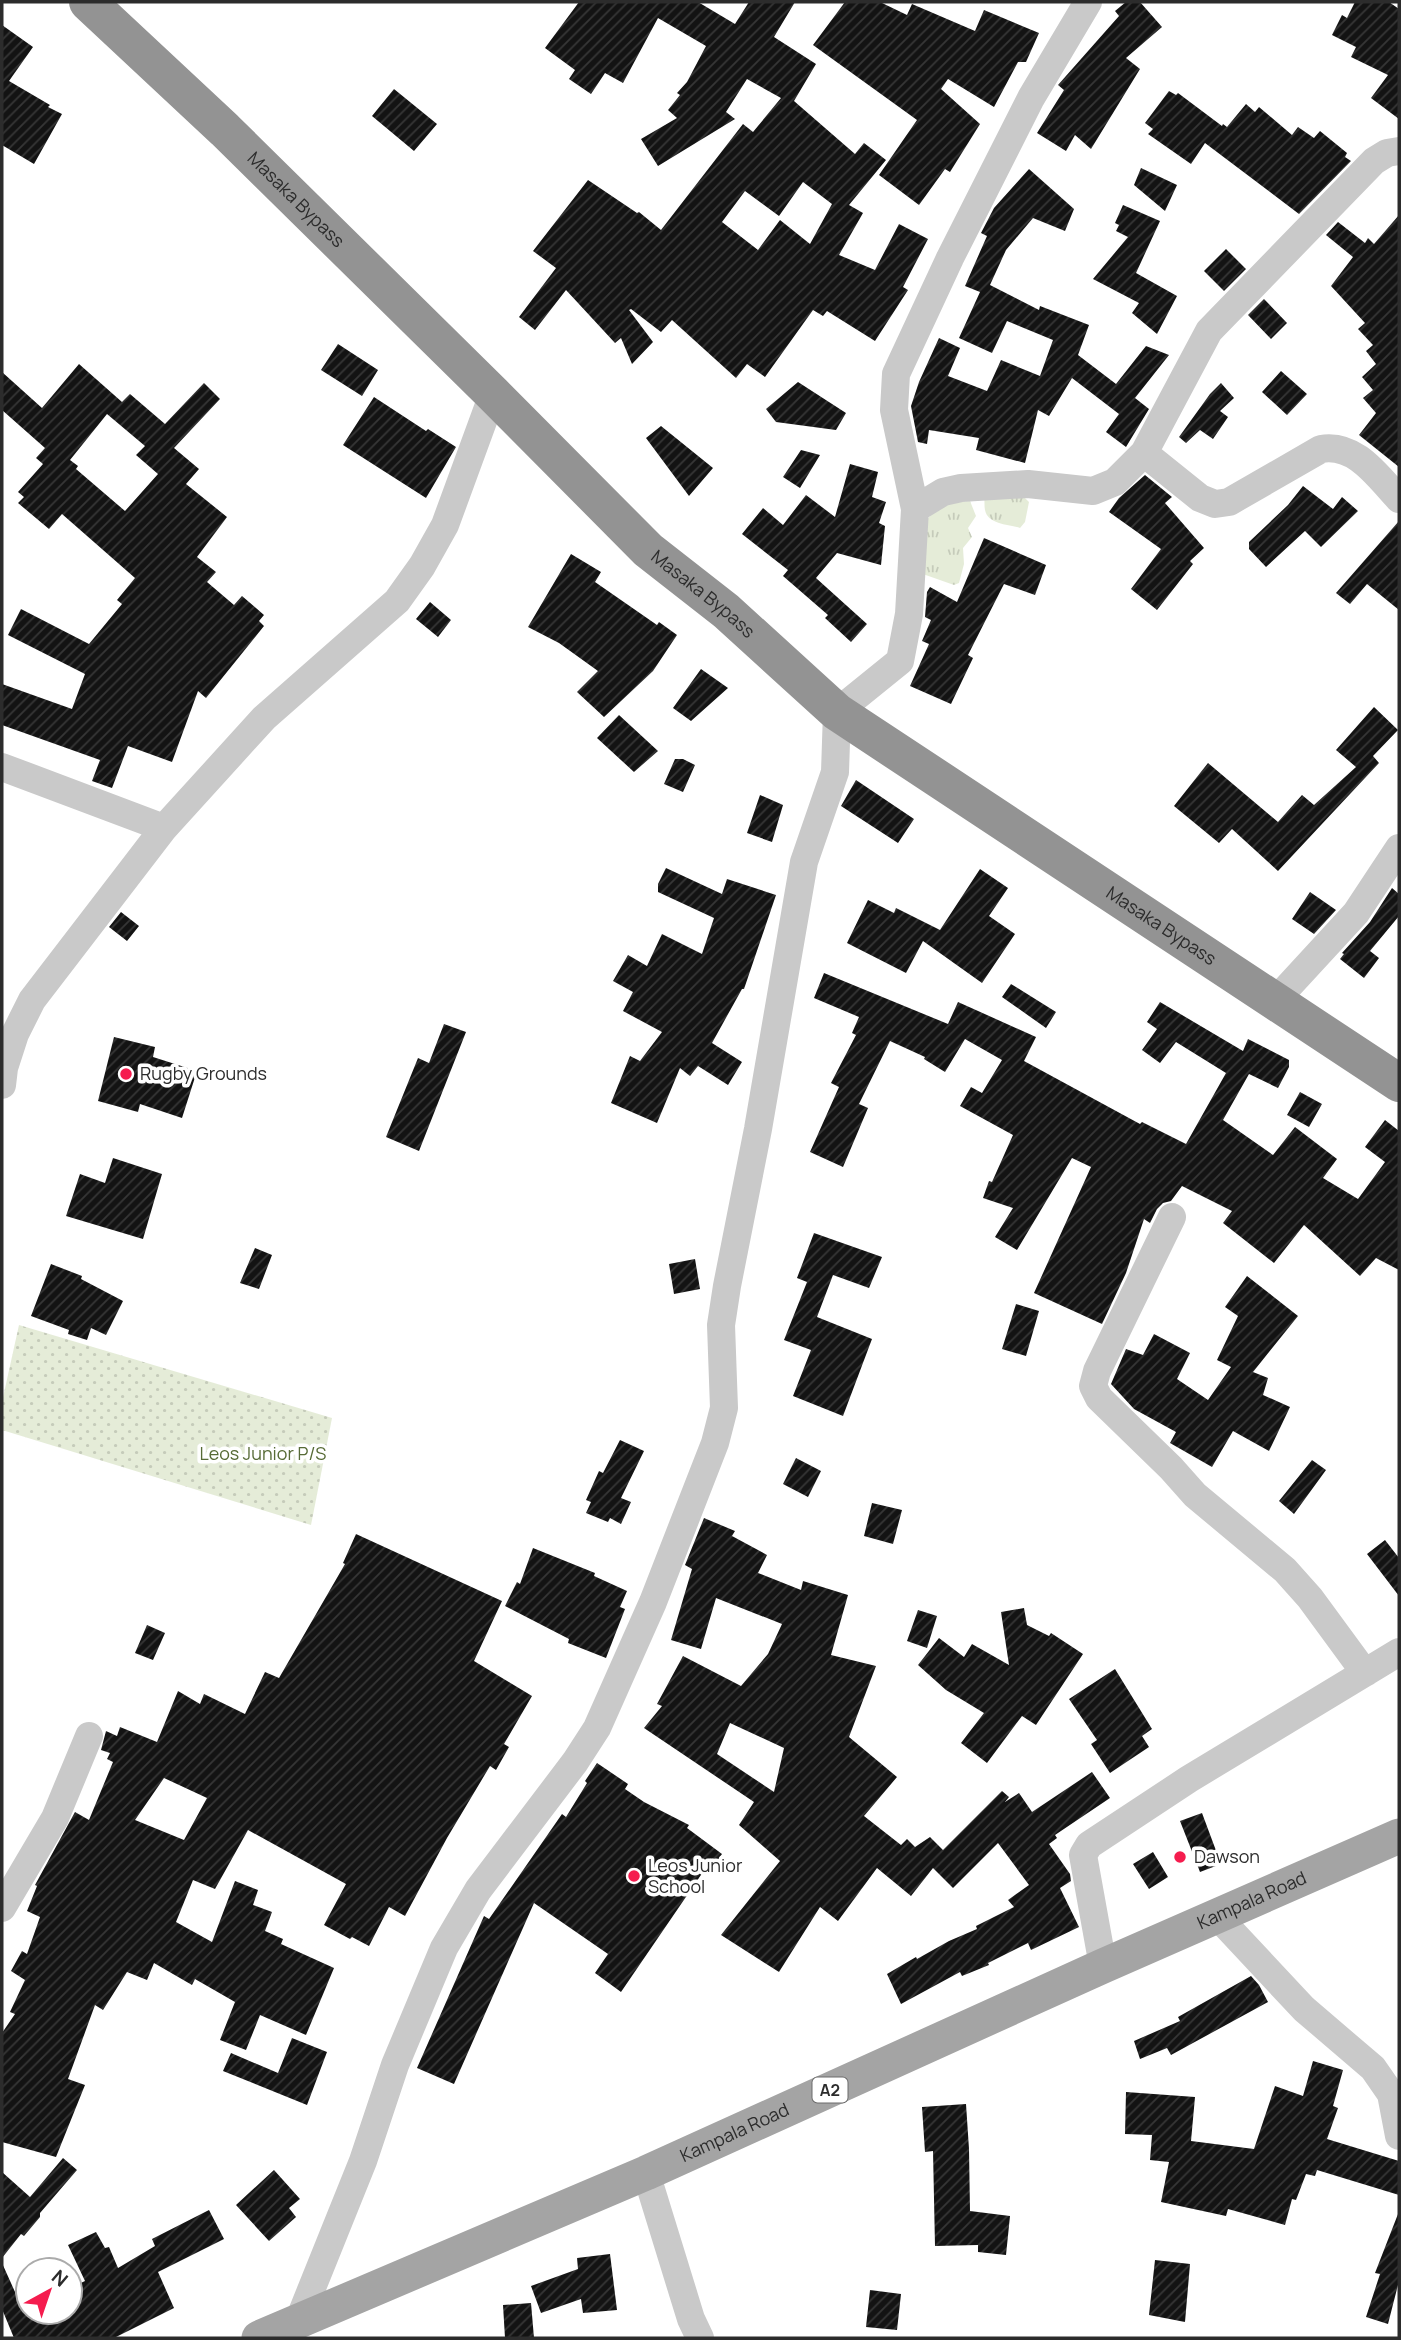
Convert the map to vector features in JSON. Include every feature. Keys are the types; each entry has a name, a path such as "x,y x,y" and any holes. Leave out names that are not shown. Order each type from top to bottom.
{"highway":[{"name":"Masaka Bypass","path":"88,2 235,140 649,550 726,611 837,712 1399,1083"}],"main road":[{"name":"Kampala Road","path":"259,2338 646,2173 1399,1836"}],"street":[{"path":"299,2320 363,2161 395,2065 444,1948 478,1890 575,1762 597,1728 653,1602 715,1444 724,1408 720,1325 804,862 835,772 837,712 900,661 909,614 915,509 894,410 897,374 950,258 1031,98 1088,2"},
{"path":"915,509 943,492 961,488 1028,484 1093,491 1115,482 1144,453 1209,331 1374,161 1387,153 1399,151"},
{"path":"2,1085 4,1068 15,1034 32,1000 164,828 264,718 397,601 422,566 445,525 493,394"},
{"path":"1144,453 1199,498 1215,504 1229,502 1321,449 1331,447 1349,451 1365,463 1399,499"},
{"path":"2,767 164,828"},
{"path":"1274,1002 1356,913 1399,848"},
{"path":"1172,1217 1097,1371 1093,1386 1099,1398 1195,1495 1285,1570 1310,1598 1365,1673"},
{"path":"1104,1966 1083,1855 1089,1844 1189,1779 1399,1652"},
{"path":"2,1908 55,1818 89,1736"},
{"path":"1217,1916 1304,2009 1373,2068 1391,2094 1399,2136"},
{"path":"646,2173 691,2319 700,2338"}],"green space":[{"path":"1022,495 1029,502 1025,522 1020,528 994,521 987,515 984,498"},
{"path":"970,501 976,516 968,528 972,537 963,548 964,564 959,583 954,585 920,573 919,530 940,503"},
{"name":"Leos Junior P/S","path":"19,1325 332,1418 311,1525 2,1430 2,1402"}],"building":[{"path":"579,2 698,2 735,24 749,2 795,2 774,37 816,64 794,101 855,154 864,143 886,160 849,205 863,213 839,255 875,270 899,224 928,239 903,287 908,290 875,341 827,311 823,316 813,310 765,377 747,364 736,378 672,320 661,332 631,309 629,310 653,342 632,364 621,338 615,343 566,290 535,330 519,317 556,268 533,251 588,180 639,212 661,230 743,124 753,132 781,98 747,79 726,112 735,119 658,166 641,139 677,118 668,110 680,95 677,93 687,82 706,46 658,18 623,83 605,73 591,94 569,79 575,70 545,48","holes":["803,182 832,204 810,244 780,220 758,250 722,222 745,191 779,216"]},
{"path":"845,2 880,2 907,15 912,4 975,31 984,10 1039,33 1026,62 1018,62 994,107 948,79 941,89 980,124 950,172 945,169 919,205 879,175 917,120 813,45"},
{"path":"1126,2 1140,2 1162,27 1126,58 1140,69 1091,149 1075,135 1066,151 1037,133 1064,90 1058,85 1119,16 1115,11"},
{"path":"1355,2 1389,2 1399,9 1399,119 1371,98 1388,75 1351,57 1356,47 1332,35 1342,15 1347,18"},
{"path":"2,25 33,47 9,81 62,114 34,164 2,145"},
{"path":"394,89 437,124 414,151 372,116"},
{"path":"1169,91 1176,95 1178,93 1227,127 1246,104 1255,112 1259,107 1292,135 1298,127 1314,138 1320,131 1347,153 1345,157 1351,161 1299,214 1205,143 1191,164 1148,134 1153,129 1145,123"},
{"path":"1141,168 1177,185 1165,211 1134,185"},
{"path":"1029,169 1074,209 1065,231 1033,218 1006,250 990,285 1039,310 1040,306 1089,325 1078,355 1116,384 1146,346 1169,355 1135,398 1149,409 1126,447 1106,432 1119,414 1072,378 1049,416 1038,410 1025,463 976,450 979,438 929,430 927,444 918,442 911,406 939,338 960,348 948,376 987,391 1001,360 1040,376 1053,340 1007,321 992,353 959,338 980,292 965,286 987,236 981,233 994,208"},
{"path":"1123,205 1160,221 1136,273 1177,296 1157,334 1132,313 1139,303 1093,279 1128,237 1116,231 1119,225 1115,223"},
{"path":"1399,215 1399,467 1359,435 1376,413 1363,398 1373,390 1362,377 1376,364 1366,351 1373,345 1358,329 1365,323 1331,286 1353,257 1326,235 1338,222 1365,243 1368,238 1374,244"},
{"path":"1226,249 1246,269 1224,291 1204,271"},
{"path":"1264,299 1287,323 1271,339 1248,315"},
{"path":"338,344 378,370 362,396 321,370"},
{"path":"79,364 122,402 130,394 165,424 204,383 220,399 174,448 199,469 186,484 227,517 197,557 216,572 207,582 234,605 242,596 264,615 259,621 264,626 206,698 198,691 172,762 128,746 112,788 92,781 100,760 2,725 2,684 72,709 85,674 8,635 21,609 89,644 122,604 117,600 135,578 62,514 49,529 18,503 24,497 18,492 43,464 36,458 45,448 2,410 2,372 42,408","holes":["107,414 145,446 136,455 158,474 125,511 76,469 78,466 70,460"]},
{"path":"1281,371 1307,394 1287,415 1262,392"},
{"path":"798,382 846,413 836,430 776,422 766,409"},
{"path":"1221,383 1234,398 1220,411 1228,417 1213,439 1200,430 1186,443 1179,437"},
{"path":"374,397 456,447 426,498 343,445"},
{"path":"661,426 713,468 689,496 646,438"},
{"path":"801,450 820,455 800,488 783,477"},
{"path":"850,464 878,472 872,497 886,502 879,523 885,526 881,565 837,553 816,578 867,624 851,642 825,618 828,615 783,576 788,570 742,534 763,508 783,525 806,495 835,517"},
{"path":"1145,475 1172,497 1165,503 1204,548 1190,561 1193,564 1157,610 1131,589 1161,549 1109,512 1119,498"},
{"path":"1303,486 1333,509 1342,497 1358,511 1321,547 1305,531 1266,567 1249,549 1249,542 1288,505"},
{"path":"1399,521 1399,610 1367,584 1350,604 1336,593"},
{"path":"984,538 1046,565 1035,595 1004,584 968,655 973,658 951,704 910,686 929,644 922,641 931,620 925,617 927,592 930,587 957,602"},
{"path":"571,554 601,572 595,582 657,625 659,622 677,635 653,671 604,717 577,692 598,671 559,643 528,627"},
{"path":"430,602 451,620 438,637 416,619"},
{"path":"701,669 728,688 691,721 673,708"},
{"path":"1374,707 1398,730 1373,756 1379,763 1278,871 1232,829 1219,843 1174,806 1208,763 1278,822 1302,795 1314,805 1356,767 1336,750"},
{"path":"619,715 658,751 634,772 597,738"},
{"path":"675,759 683,759 695,765 683,792 664,784"},
{"path":"856,780 914,819 898,843 841,806"},
{"path":"760,795 783,805 772,842 747,833"},
{"path":"666,868 722,894 727,879 776,895 744,989 712,1043 742,1062 728,1085 698,1066 690,1076 680,1068 657,1123 611,1103 630,1056 640,1061 662,1032 623,1011 633,992 613,981 628,955 647,966 662,934 702,954 714,918 658,892 658,884"},
{"path":"980,869 1008,888 989,916 1015,934 982,983 923,941 906,973 847,943 868,900 894,913 896,908 940,930"},
{"path":"1392,888 1399,894 1399,916 1370,951 1379,958 1364,978 1340,959 1344,954 1342,953 1370,922"},
{"path":"1310,892 1336,910 1314,934 1292,919"},
{"path":"121,912 139,926 127,941 109,927"},
{"path":"824,973 948,1024 958,1002 1036,1037 1024,1061 1140,1124 1142,1122 1186,1144 1226,1073 1176,1042 1160,1063 1142,1050 1157,1029 1147,1022 1160,1002 1243,1051 1248,1039 1289,1060 1289,1067 1278,1088 1249,1074 1223,1120 1273,1155 1295,1127 1337,1159 1323,1178 1358,1199 1385,1162 1365,1147 1385,1120 1399,1131 1399,1270 1376,1258 1360,1276 1304,1225 1274,1263 1223,1223 1232,1211 1182,1186 1171,1201 1163,1203 1157,1209 1150,1223 1144,1219 1126,1273 1102,1324 1034,1293 1091,1167 1072,1158 1017,1250 995,1237 1013,1208 983,1198 1013,1135 960,1106 971,1087 982,1093 1002,1060 965,1039 945,1072 924,1059 925,1057 890,1041 859,1104 868,1108 843,1167 810,1152 839,1087 831,1083 856,1035 852,1033 859,1017 814,998"},
{"path":"1011,984 1056,1012 1046,1028 1002,997"},
{"path":"444,1024 466,1032 419,1151 386,1137 418,1058 429,1063"},
{"path":"114,1037 155,1047 153,1057 197,1071 182,1118 140,1104 138,1112 98,1101"},
{"path":"1300,1092 1322,1104 1309,1127 1287,1115"},
{"path":"113,1158 162,1174 143,1239 66,1216 80,1174 105,1183"},
{"path":"814,1233 882,1257 869,1288 833,1275 817,1317 872,1339 843,1416 793,1396 811,1350 784,1340 807,1282 797,1278"},
{"path":"255,1248 272,1255 259,1289 240,1283"},
{"path":"695,1259 700,1289 674,1294 669,1264"},
{"path":"51,1264 82,1276 81,1279 123,1301 106,1335 91,1328 87,1340 68,1334 69,1330 31,1316"},
{"path":"1247,1276 1298,1316 1253,1372 1268,1378 1263,1395 1290,1407 1269,1451 1233,1431 1212,1467 1170,1443 1176,1432 1134,1409 1111,1384 1126,1349 1143,1355 1154,1334 1190,1353 1177,1379 1208,1400 1231,1367 1217,1360 1238,1316 1225,1307"},
{"path":"1016,1304 1039,1311 1026,1356 1002,1349"},
{"path":"620,1440 644,1451 621,1498 631,1502 621,1524 610,1518 608,1522 586,1513 591,1502 586,1500 599,1471 603,1473"},
{"path":"796,1458 821,1471 808,1497 783,1484"},
{"path":"1312,1460 1326,1470 1294,1514 1279,1501"},
{"path":"872,1503 902,1510 893,1544 864,1536"},
{"path":"704,1518 735,1531 732,1536 767,1555 758,1573 801,1590 803,1581 848,1595 831,1655 876,1666 849,1737 897,1777 864,1816 901,1845 907,1839 915,1847 930,1837 943,1850 1002,1791 1009,1797 1005,1802 1019,1793 1032,1812 1092,1772 1110,1798 1055,1835 1057,1838 1049,1844 1070,1874 1071,1881 1060,1888 1079,1927 1031,1950 1028,1943 988,1963 989,1965 962,1976 960,1972 901,2004 887,1974 916,1957 917,1959 977,1929 976,1926 1014,1907 1008,1900 1029,1885 998,1843 953,1888 933,1868 911,1896 877,1868 838,1921 820,1907 779,1972 721,1935 780,1861 739,1825 754,1802 644,1728 662,1706 657,1704 683,1656 741,1686 768,1654 782,1624 716,1598 701,1649 671,1640 692,1569 685,1565","holes":["730,1723 784,1748 774,1792 717,1754"]},
{"path":"356,1534 502,1601 474,1661 532,1696 504,1744 509,1747 496,1770 490,1766 405,1916 389,1907 369,1946 324,1925 346,1884 248,1830 215,1889 193,1880 176,1922 212,1942 235,1881 258,1890 253,1905 272,1912 265,1931 283,1939 281,1944 334,1968 306,2035 260,2015 246,2050 220,2040 235,2002 195,1979 192,1985 154,1963 147,1980 127,1972 103,2010 95,2005 68,2079 85,2085 56,2157 2,2142 2,2033 15,2014 10,2012 25,1980 11,1971 22,1951 27,1954 40,1917 27,1911 37,1886 35,1885 75,1812 89,1820 113,1762 107,1759 110,1753 101,1750 106,1731 117,1736 120,1727 157,1742 178,1691 200,1704 204,1694 245,1714 265,1672 279,1678 345,1564 343,1563","holes":["164,1778 207,1798 184,1840 135,1820"]},
{"path":"1385,1540 1399,1558 1399,1596 1367,1554"},
{"path":"533,1548 595,1573 594,1576 627,1591 620,1607 625,1609 606,1658 568,1643 569,1639 505,1606 517,1582 520,1584"},
{"path":"1024,1608 1027,1625 1049,1636 1051,1633 1083,1654 1036,1725 1022,1716 987,1763 961,1743 984,1713 946,1690 918,1665 939,1638 964,1657 972,1644 1009,1665 1001,1612"},
{"path":"918,1610 937,1616 927,1648 907,1641"},
{"path":"147,1625 165,1633 153,1660 135,1653"},
{"path":"1115,1669 1152,1729 1142,1736 1149,1747 1110,1773 1091,1744 1097,1740 1069,1699"},
{"path":"597,1763 628,1784 625,1789 689,1825 687,1828 722,1854 707,1875 703,1872 621,1992 595,1973 608,1954 534,1903 454,2084 417,2068 484,1916 489,1919 562,1814 566,1817"},
{"path":"1202,1813 1221,1864 1200,1872 1180,1821"},
{"path":"1153,1852 1168,1877 1149,1889 1133,1864"},
{"path":"1251,1976 1268,2002 1171,2055 1167,2048 1140,2059 1134,2041 1180,2021 1178,2017"},
{"path":"292,2038 327,2052 307,2105 223,2071 231,2053 278,2073"},
{"path":"1313,2061 1343,2070 1333,2106 1338,2108 1327,2139 1399,2161 1399,2195 1317,2170 1315,2176 1306,2174 1296,2200 1292,2199 1285,2225 1228,2209 1226,2216 1161,2202 1169,2162 1150,2160 1152,2135 1125,2134 1126,2092 1195,2097 1191,2141 1254,2149 1275,2086 1303,2096"},
{"path":"966,2104 970,2211 1010,2216 1006,2255 978,2252 978,2245 935,2246 933,2151 925,2152 922,2107"},
{"path":"63,2158 77,2170 24,2236 21,2234 2,2258 2,2172 30,2197"},
{"path":"274,2170 300,2199 289,2208 296,2217 269,2241 236,2205"},
{"path":"209,2210 224,2239 158,2272 174,2308 114,2338 14,2338 2,2309 2,2263 14,2290 14,2326 84,2326 84,2256 73,2256 68,2245 96,2232 105,2248 109,2247 118,2268 155,2246 152,2239"},
{"path":"1398,2214 1399,2281 1388,2324 1366,2317 1380,2274 1375,2273"},
{"path":"610,2254 617,2310 583,2313 581,2299 541,2313 531,2286 578,2269 577,2258"},
{"path":"1155,2260 1190,2264 1185,2322 1149,2315"},
{"path":"870,2290 901,2294 897,2330 866,2327"},
{"path":"531,2303 534,2338 505,2338 503,2305"}],"place":[{"name":"Rugby Grounds","path":"126,1074"},
{"name":"Dawson","path":"1180,1857"},
{"name":"Leos Junior School","path":"634,1876"}]}
